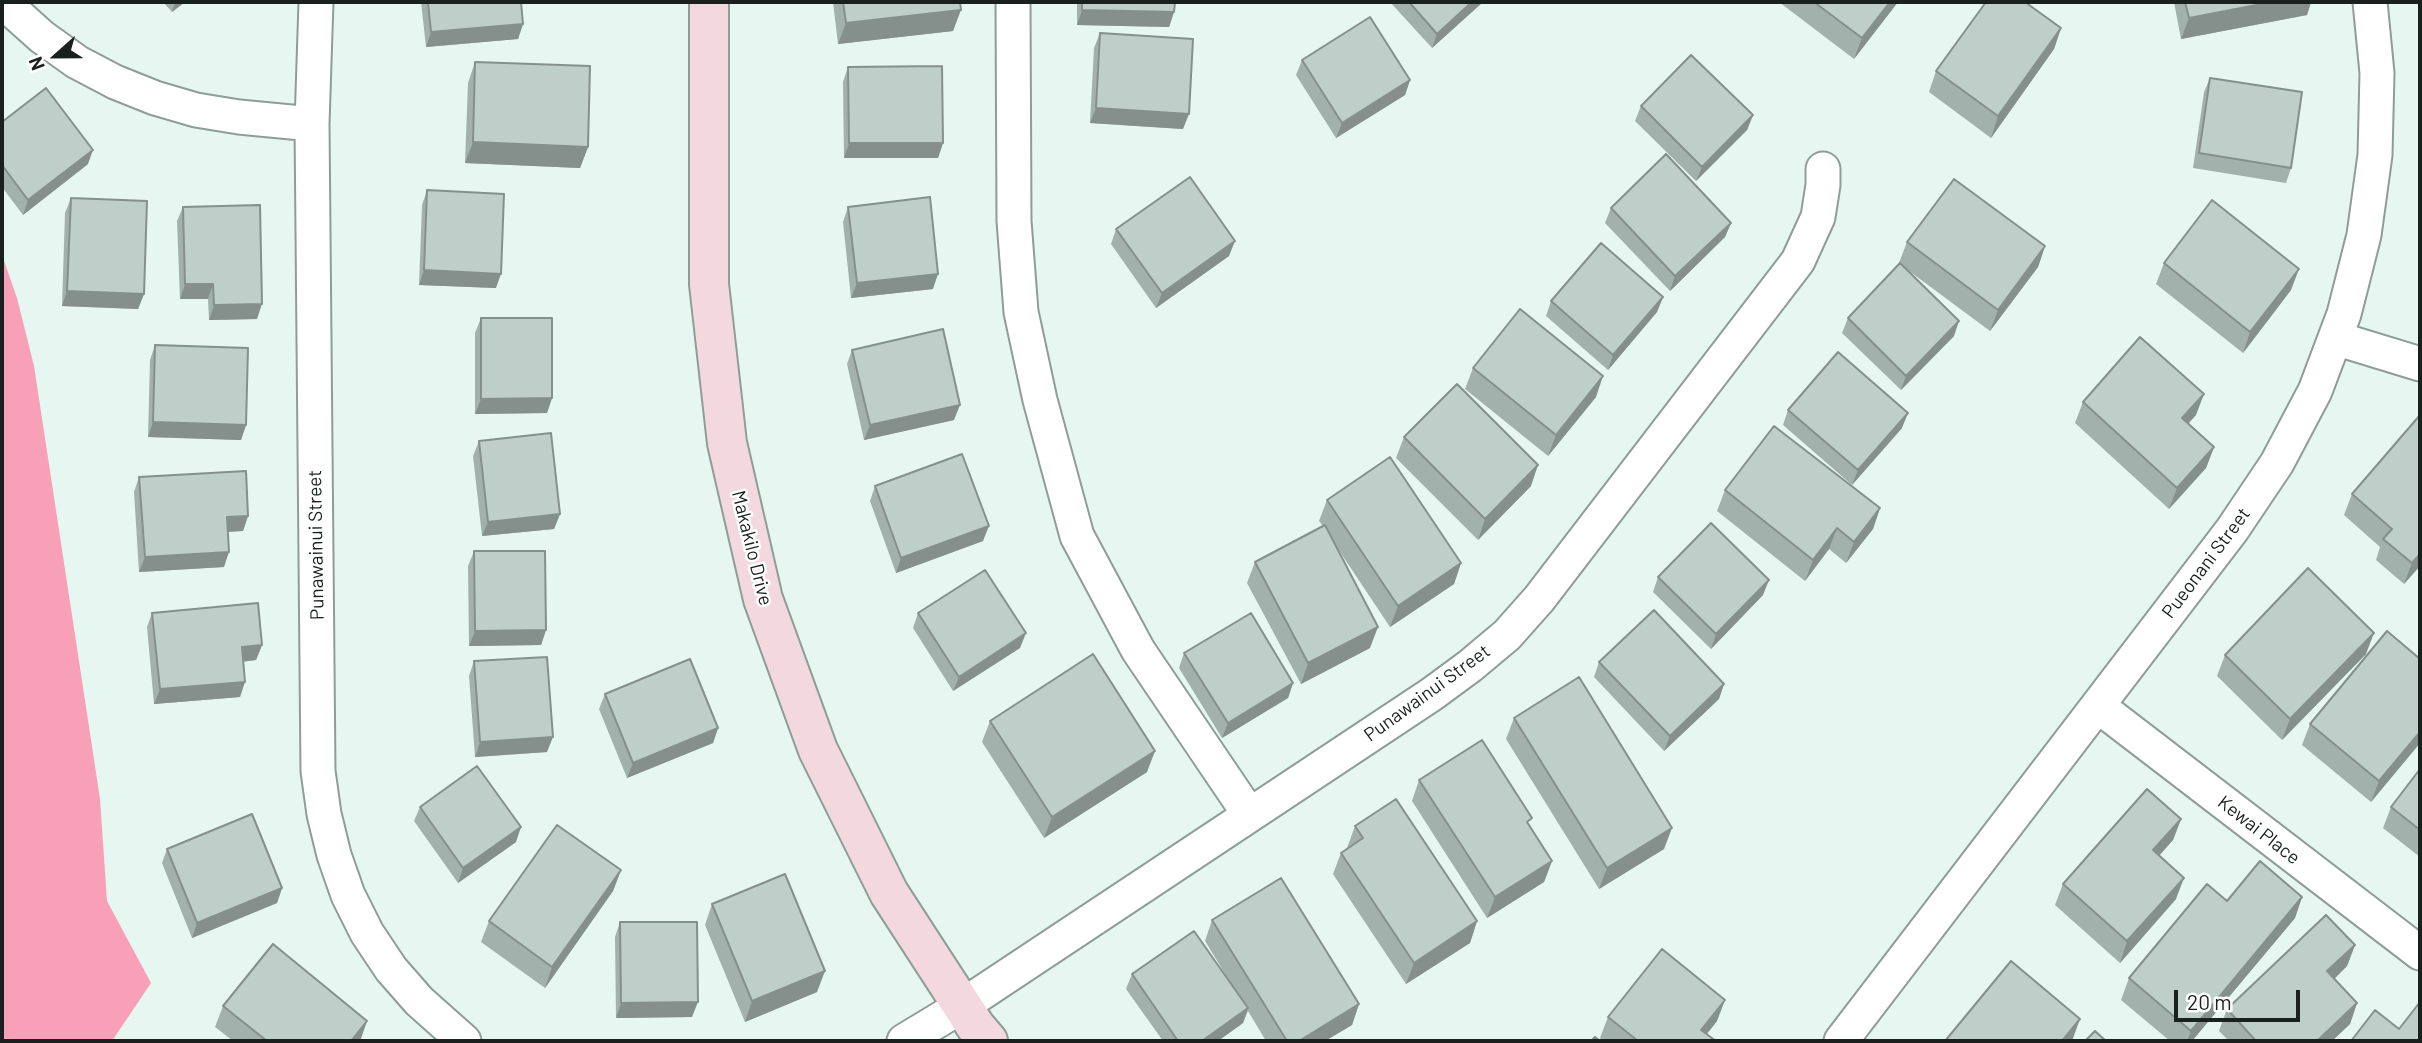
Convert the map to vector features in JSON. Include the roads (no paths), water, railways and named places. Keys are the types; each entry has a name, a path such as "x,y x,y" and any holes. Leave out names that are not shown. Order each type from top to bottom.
{"street":[{"path":"3,2 42,37 77,62 115,82 155,98 196,110 312,124"},
{"name":"Punawainui Street","path":"316,2 312,124 318,771 324,814 348,895 367,933 391,969 451,1038"},
{"name":"Makakilo Drive","path":"709,2 709,284 727,443 763,599 818,750 889,893 962,1006 988,1041"},
{"path":"1013,2 1014,221 1021,312 1040,400 1077,536 1138,650 1249,814"},
{"name":"Pueonani Street","path":"1841,1041 2232,530 2277,463 2315,391 2344,314 2364,235 2375,155 2377,73 2370,2"},
{"name":"Punawainui Street","path":"904,1041 962,1006 1432,694 1507,635 1539,599 1798,261 1818,217 1824,185 1823,169"},
{"path":"2335,338 2420,364"},
{"name":"Kewai Place","path":"2098,706 2420,953"}]}
